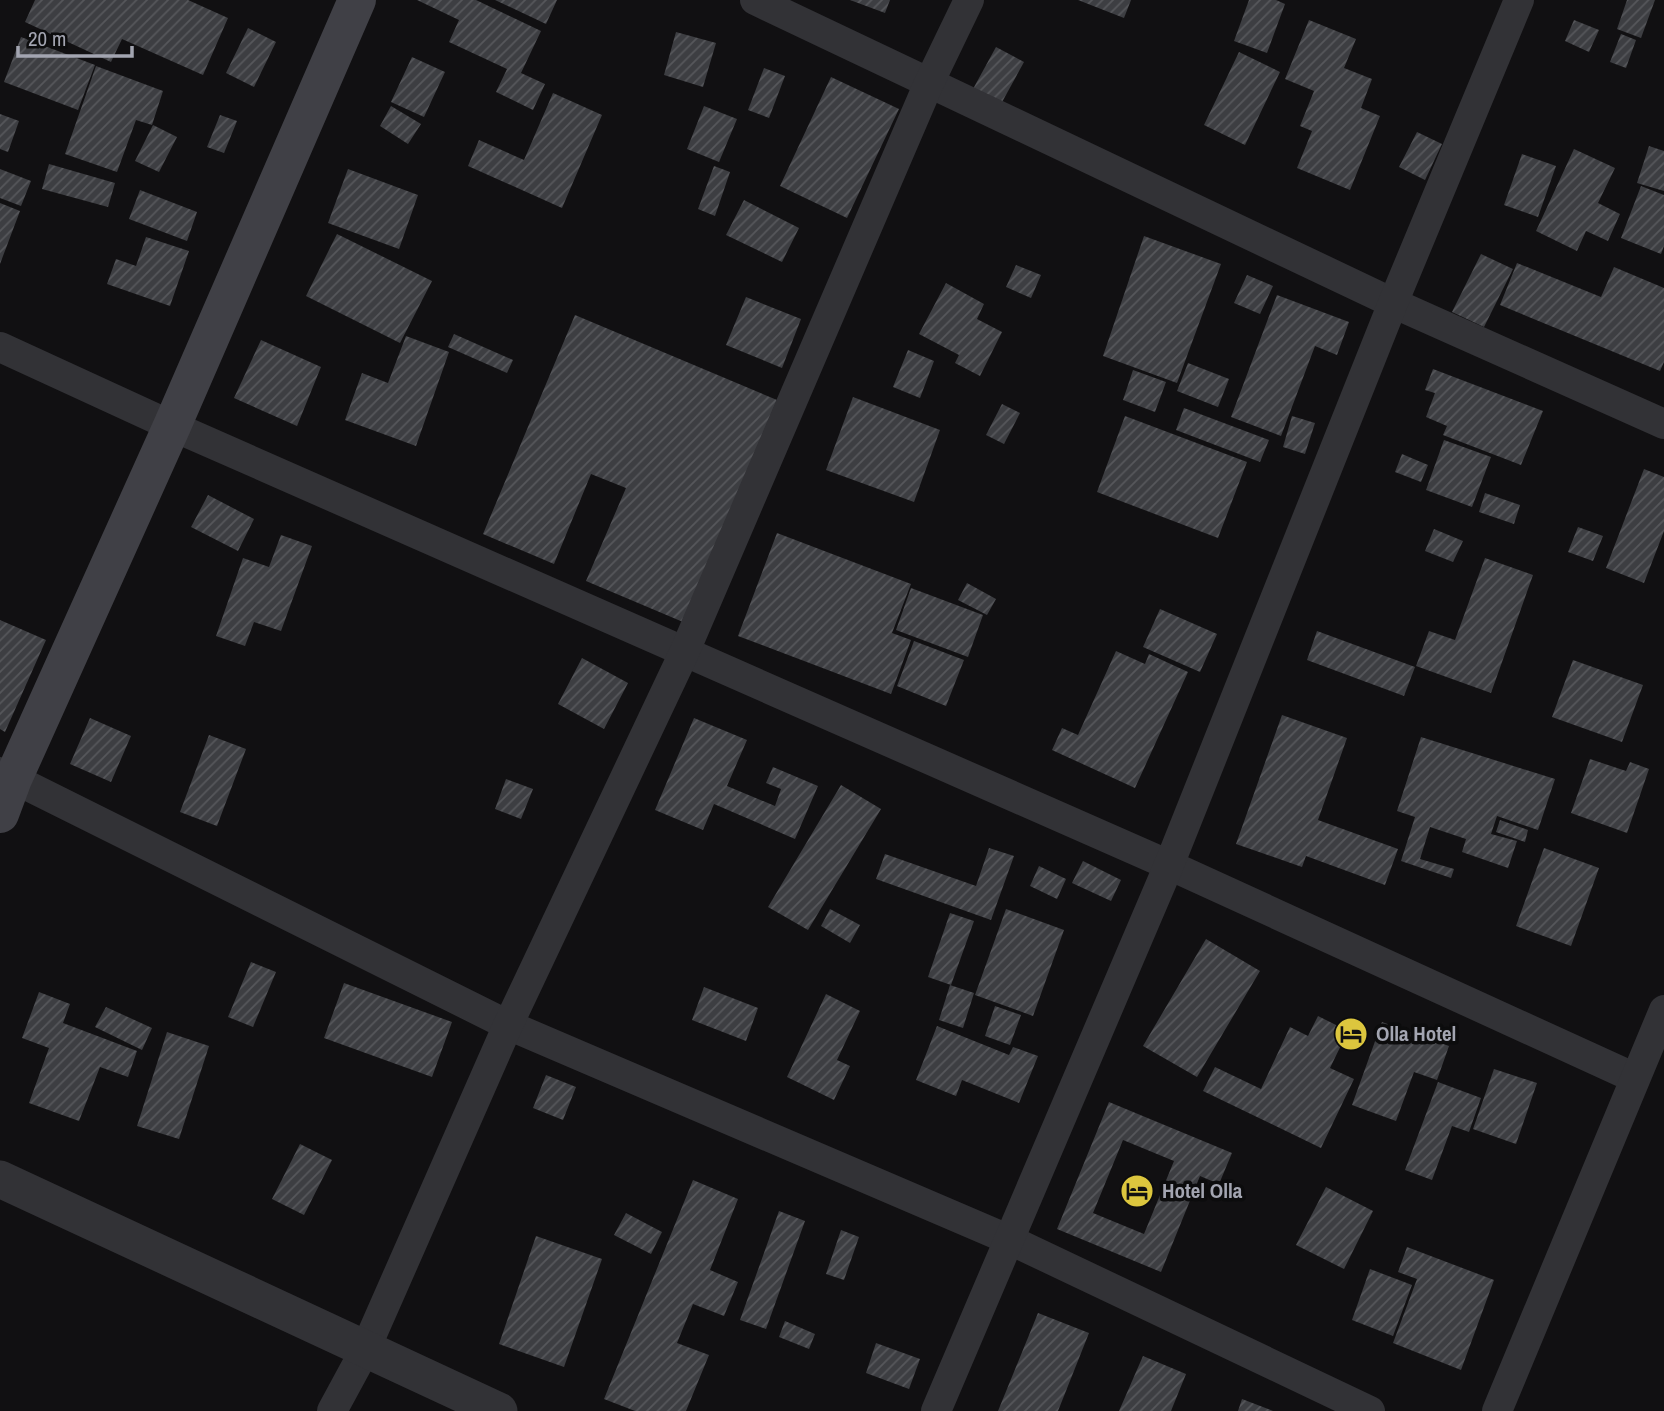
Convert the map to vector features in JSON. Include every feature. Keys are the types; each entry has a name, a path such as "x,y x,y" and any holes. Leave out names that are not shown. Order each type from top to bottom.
{"main road":[{"path":"0,814 7,776 172,426 357,0"}],"street":[{"path":"754,0 1393,303 1664,424"},
{"path":"332,1411 365,1350 508,1026 684,653 929,83 969,0"},
{"path":"936,1411 1169,865 1393,303 1519,0"},
{"path":"0,347 684,653 1169,865 1635,1078"},
{"path":"7,776 508,1026 1010,1241 1370,1411"},
{"path":"1497,1411 1664,1010"},
{"path":"0,1179 499,1411"}],"building":[{"path":"35,0 188,0 228,18 203,75 122,39 111,62 25,22"},
{"path":"417,0 476,0 541,31 521,73 545,84 533,110 496,92 507,69 449,42 459,20"},
{"path":"495,0 557,0 546,24"},
{"path":"850,0 890,0 885,13"},
{"path":"1078,0 1131,0 1124,18"},
{"path":"1249,0 1276,0 1285,4 1267,53 1234,41"},
{"path":"1627,0 1655,0 1641,38 1617,29"},
{"path":"1309,20 1356,39 1344,68 1372,79 1361,108 1380,116 1350,190 1297,168 1312,131 1300,126 1314,91 1285,79"},
{"path":"1574,20 1599,30 1589,52 1565,41"},
{"path":"248,28 276,42 254,87 226,73"},
{"path":"676,32 716,43 703,87 664,75"},
{"path":"1621,34 1636,40 1626,68 1610,62"},
{"path":"21,37 95,65 78,110 4,82"},
{"path":"996,47 1024,62 1001,104 973,89"},
{"path":"1239,52 1280,72 1245,145 1204,125"},
{"path":"412,57 445,72 424,117 391,102"},
{"path":"96,66 163,91 152,125 136,120 117,172 65,154"},
{"path":"764,68 785,76 769,118 748,110"},
{"path":"831,77 899,109 847,218 780,186"},
{"path":"553,93 602,115 562,208 468,166 479,140 524,160"},
{"path":"391,106 421,124 408,144 380,126"},
{"path":"704,106 737,119 719,162 687,149"},
{"path":"0,114 19,121 8,152 0,149"},
{"path":"220,115 237,121 224,153 207,147"},
{"path":"153,125 177,137 159,172 135,161"},
{"path":"1417,132 1442,144 1425,180 1399,167"},
{"path":"1649,146 1664,151 1664,191 1637,183"},
{"path":"1574,149 1615,168 1598,203 1620,214 1608,241 1586,231 1577,251 1536,231"},
{"path":"1522,154 1556,166 1538,217 1504,205"},
{"path":"49,164 115,183 108,207 42,189"},
{"path":"714,166 730,172 715,216 698,209"},
{"path":"0,169 31,181 21,206 0,198"},
{"path":"348,169 418,195 399,249 328,223"},
{"path":"1641,186 1664,195 1664,246 1661,254 1621,238"},
{"path":"140,190 197,212 187,241 129,219"},
{"path":"744,200 799,228 782,262 726,235"},
{"path":"0,203 20,211 0,264"},
{"path":"337,234 432,281 400,343 306,296"},
{"path":"1144,236 1221,264 1177,383 1103,356"},
{"path":"146,237 189,251 170,306 107,284 116,259 136,266"},
{"path":"1481,254 1513,269 1484,327 1452,312"},
{"path":"1517,263 1601,297 1614,267 1664,288 1664,362 1660,371 1500,305"},
{"path":"1016,265 1041,275 1031,298 1006,287"},
{"path":"1247,275 1273,286 1260,314 1234,303"},
{"path":"946,283 984,304 977,319 1002,332 980,376 955,363 959,355 919,334"},
{"path":"1277,295 1349,322 1337,355 1315,346 1281,436 1231,417"},
{"path":"746,297 801,319 782,368 726,345"},
{"path":"575,315 777,400 683,622 586,581 626,488 591,474 554,564 483,534"},
{"path":"454,334 513,360 507,373 448,347"},
{"path":"406,336 449,352 416,446 345,420 362,373 388,383"},
{"path":"261,340 321,367 297,426 234,398"},
{"path":"908,350 934,361 920,398 893,387"},
{"path":"1188,363 1229,379 1218,407 1177,391"},
{"path":"1433,369 1543,411 1521,465 1443,435 1447,426 1426,417 1435,393 1425,390"},
{"path":"1133,370 1166,382 1155,412 1123,400"},
{"path":"853,397 940,430 914,502 826,470"},
{"path":"1002,404 1020,413 1004,444 986,435"},
{"path":"1184,408 1269,440 1260,462 1176,430"},
{"path":"1125,416 1247,462 1218,538 1097,492"},
{"path":"1292,416 1315,423 1305,454 1283,447"},
{"path":"1444,440 1491,457 1472,507 1426,490"},
{"path":"1402,454 1428,465 1421,482 1395,472"},
{"path":"1644,469 1664,477 1664,531 1644,583 1606,568"},
{"path":"1485,493 1520,505 1514,524 1479,512"},
{"path":"208,495 254,519 238,551 191,527"},
{"path":"1578,527 1603,536 1593,561 1568,552"},
{"path":"1434,529 1463,541 1453,562 1425,551"},
{"path":"777,533 911,584 892,633 911,640 891,694 738,636"},
{"path":"281,535 312,546 281,631 254,622 245,646 216,636 243,558 269,567"},
{"path":"1485,558 1533,575 1491,693 1416,666 1429,631 1455,640"},
{"path":"967,583 996,599 987,615 958,600"},
{"path":"911,588 983,615 968,657 896,630"},
{"path":"1160,609 1217,634 1200,672 1143,647"},
{"path":"0,620 46,640 5,732 0,729"},
{"path":"1317,631 1415,667 1404,696 1307,660"},
{"path":"914,641 964,660 946,706 897,686"},
{"path":"1116,651 1145,664 1149,654 1188,672 1135,788 1052,750 1062,728 1078,735"},
{"path":"582,658 628,683 604,729 558,704"},
{"path":"1573,660 1643,685 1622,742 1552,717"},
{"path":"1282,715 1347,738 1318,820 1398,849 1385,885 1306,856 1302,867 1236,844"},
{"path":"90,718 131,736 111,782 70,764"},
{"path":"694,718 747,740 727,786 775,806 781,789 766,783 773,767 818,786 795,839 714,804 703,830 655,810"},
{"path":"209,735 246,749 217,826 180,812"},
{"path":"1421,737 1555,779 1538,830 1497,816 1491,834 1517,841 1508,868 1462,852 1466,839 1430,827 1420,859 1454,869 1451,878 1401,861 1415,817 1397,811"},
{"path":"1590,759 1626,771 1630,762 1649,769 1627,833 1571,813"},
{"path":"506,779 533,789 521,819 495,809"},
{"path":"841,785 881,809 808,930 768,907"},
{"path":"1500,820 1528,830 1525,842 1496,832"},
{"path":"989,848 1014,856 991,920 876,879 885,854 976,886"},
{"path":"1544,848 1599,868 1571,946 1516,926"},
{"path":"1083,861 1121,880 1111,901 1072,883"},
{"path":"1039,866 1066,879 1057,899 1030,886"},
{"path":"830,909 860,925 850,943 821,926"},
{"path":"1006,909 1064,930 1033,1016 975,995"},
{"path":"950,913 974,921 951,985 928,977"},
{"path":"1206,939 1260,971 1197,1077 1143,1046"},
{"path":"251,962 276,972 253,1027 228,1017"},
{"path":"344,983 452,1022 432,1077 324,1038"},
{"path":"950,985 974,993 963,1028 939,1020"},
{"path":"704,987 758,1008 746,1041 692,1020"},
{"path":"39,992 70,1004 63,1023 137,1051 128,1077 100,1067 79,1121 29,1103 49,1048 22,1038"},
{"path":"826,994 860,1011 837,1060 850,1066 834,1100 787,1077"},
{"path":"995,1006 1021,1015 1010,1045 985,1036"},
{"path":"106,1007 152,1028 142,1050 95,1027"},
{"path":"1318,1016 1348,1031 1330,1068 1354,1079 1321,1148 1203,1091 1215,1067 1261,1089 1290,1027 1308,1036"},
{"path":"1382,1022 1449,1046 1437,1080 1414,1072 1396,1121 1352,1105"},
{"path":"937,1026 1009,1055 1013,1047 1038,1056 1019,1103 962,1080 956,1096 916,1080"},
{"path":"167,1032 209,1046 179,1139 137,1126"},
{"path":"1494,1069 1537,1083 1516,1144 1473,1129"},
{"path":"546,1075 576,1087 563,1120 533,1108"},
{"path":"1438,1082 1481,1098 1469,1132 1452,1126 1432,1180 1405,1170"},
{"path":"1109,1102 1232,1153 1219,1184 1200,1176 1161,1272 1057,1229","holes":["1123,1140 1174,1161 1144,1234 1093,1213"]},
{"path":"300,1144 332,1160 304,1215 272,1199"},
{"path":"693,1180 738,1199 710,1270 738,1282 724,1316 693,1304 677,1343 709,1355 686,1411 635,1411 604,1399"},
{"path":"1326,1187 1373,1211 1344,1269 1296,1245"},
{"path":"779,1211 805,1221 766,1329 740,1320"},
{"path":"626,1213 662,1232 651,1254 614,1235"},
{"path":"841,1230 859,1237 844,1280 826,1274"},
{"path":"536,1236 602,1259 564,1367 499,1344"},
{"path":"1407,1247 1494,1280 1461,1370 1393,1343 1417,1279 1398,1272"},
{"path":"1370,1269 1412,1285 1393,1336 1352,1320"},
{"path":"1038,1313 1089,1333 1058,1411 998,1411"},
{"path":"785,1321 815,1334 809,1349 779,1337"},
{"path":"876,1343 920,1359 909,1389 866,1373"},
{"path":"1143,1356 1186,1374 1171,1411 1119,1411"},
{"path":"1242,1399 1273,1411 1238,1411"}],"place":[{"name":"Olla Hotel","path":"1351,1034"},
{"name":"Hotel Olla","path":"1137,1191"}]}
